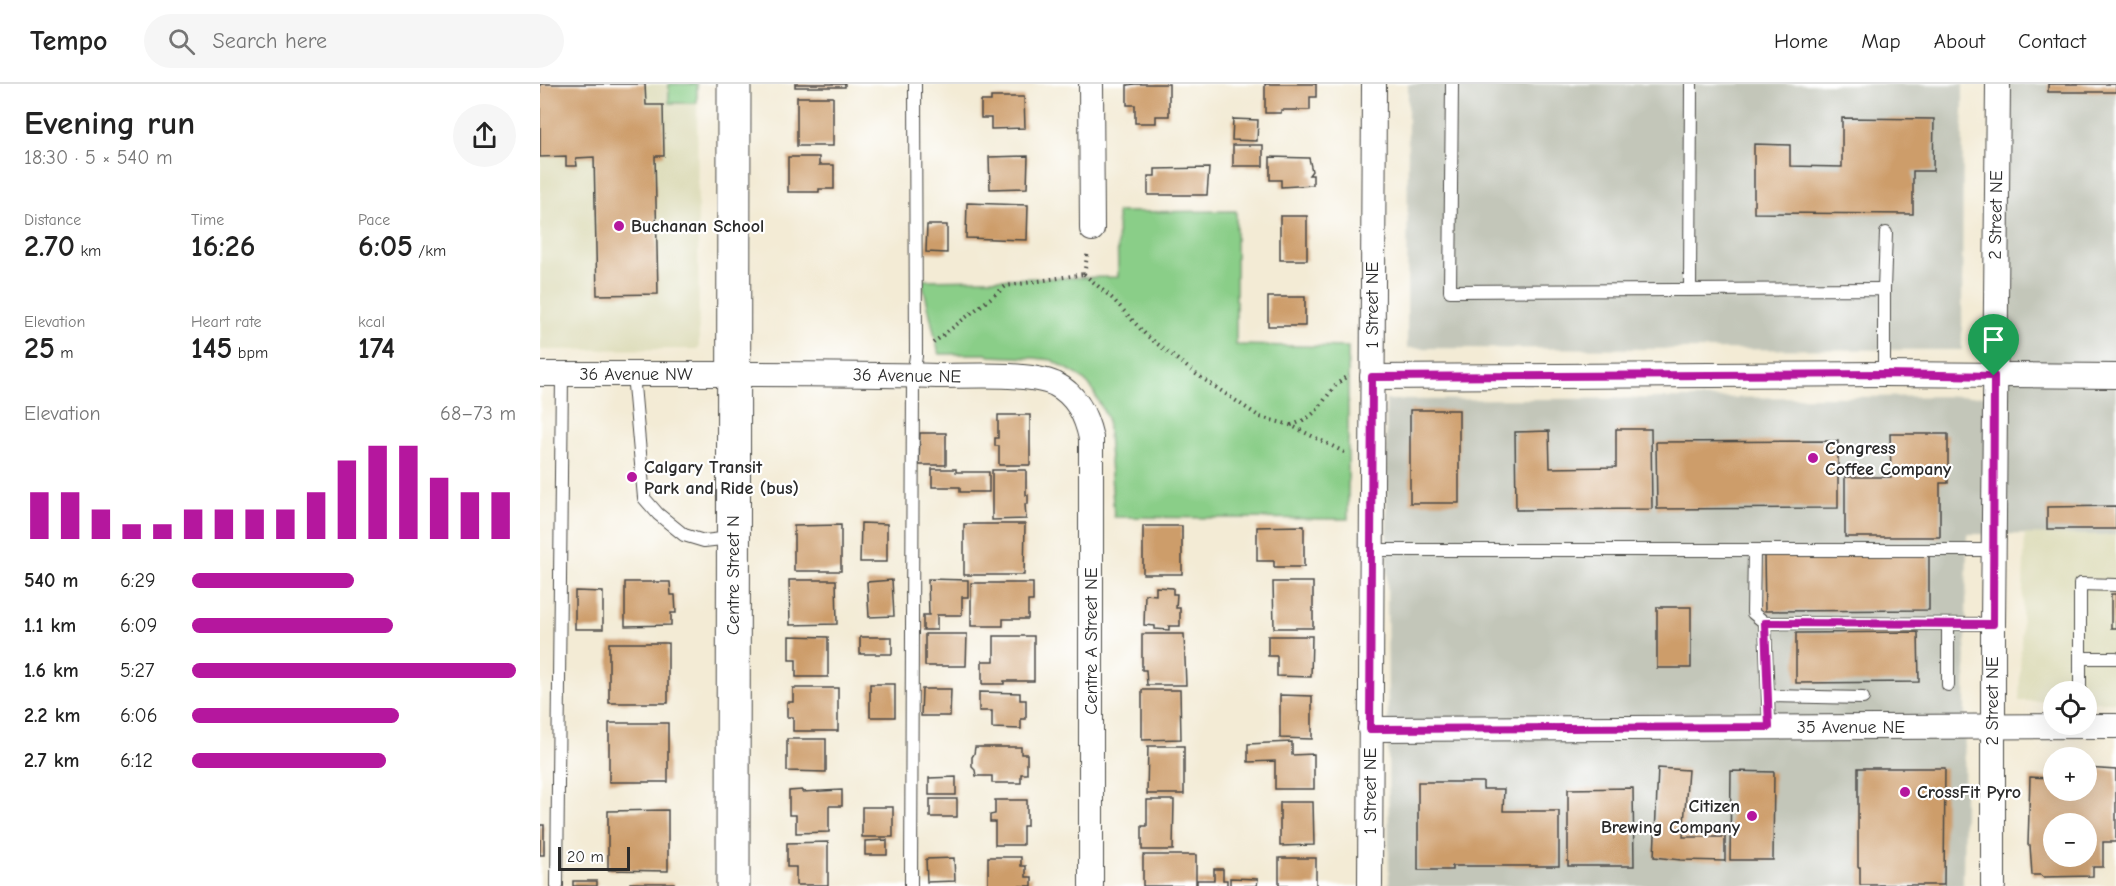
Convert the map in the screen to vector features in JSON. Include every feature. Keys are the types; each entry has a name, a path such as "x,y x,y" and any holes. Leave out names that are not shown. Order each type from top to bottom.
{"main road":[{"name":"Centre Street N","path":"733,886 734,84"}],"street":[{"path":"1091,84 1092,229"},
{"name":"1 Street NE","path":"1370,886 1371,550 1361,376 1374,84"},
{"name":"2 Street NE","path":"1994,886 1992,726 1998,84"},
{"name":"36 Avenue NE","path":"733,375 914,366 1031,378 1055,384 1075,399"},
{"name":"36 Avenue NW","path":"551,374 733,375"},
{"path":"1361,376 1884,374 2116,376"},
{"name":"Centre A Street NE","path":"1075,399 1087,418 1091,438 1091,886"},
{"name":"35 Avenue NE","path":"1370,729 2043,725"},
{"name":"35 Avenue NE","path":"2097,725 2116,726"}],"lane":[{"path":"911,886 915,84"},
{"path":"1452,84 1450,291 1884,289"},
{"path":"1690,290 1691,84"},
{"path":"1884,374 1886,233"},
{"path":"551,374 557,886"},
{"path":"633,375 645,498 658,514 684,535 704,541 734,538"},
{"path":"1371,550 1993,550"},
{"path":"1754,550 1753,613 1765,623 1993,624"},
{"path":"2080,681 2080,584 2116,585"},
{"path":"1765,623 1769,727"},
{"path":"1948,624 1948,685"},
{"path":"2080,658 2116,658"},
{"path":"1768,696 1863,699"}],"path":[{"path":"914,366 1006,286 1084,274 1113,299 1146,335 1196,375 1260,417 1290,425 1350,455"},
{"path":"1290,425 1313,416 1336,384 1361,376"}],"shaded area":[{"name":"Buchanan School","path":"540,84 669,84 669,103 697,103 699,349 540,350"},
{"path":"1408,84 1963,84 1962,350 1407,348"},
{"path":"1991,84 2116,84 2116,535 1967,534 1963,886 1389,886 1386,400 1991,396"},
{"path":"2025,534 2116,535 2116,702 2097,702 2097,681 2043,681 2043,701 2019,701"}],"green space":[{"path":"669,84 697,84 697,103 669,103"},
{"path":"1236,211 1236,345 1348,347 1348,519 1114,517 1107,418 1091,387 1078,375 1052,360 986,354 939,354 922,280 1118,277 1117,212"}],"building":[{"path":"540,84 645,84 646,105 663,105 664,156 655,156 658,294 597,295 594,157 576,158 577,166 566,166 566,156 540,157"},
{"path":"795,84 845,84 845,87 795,87"},
{"path":"1169,84 1169,116 1156,116 1156,123 1135,123 1135,105 1127,105 1127,85"},
{"path":"1265,84 1316,84 1316,97 1310,97 1310,110 1281,110 1281,113 1265,113"},
{"path":"2048,84 2116,84 2116,92 2048,92"},
{"path":"797,97 833,97 833,146 797,146"},
{"path":"991,97 1024,97 1025,128 991,129 991,118 981,118 981,101 991,101"},
{"path":"1842,118 1934,119 1933,171 1913,171 1913,214 1754,213 1754,144 1790,145 1790,166 1842,167"},
{"path":"1233,119 1258,120 1257,141 1232,140"},
{"path":"1233,145 1263,145 1263,166 1233,166"},
{"path":"1028,156 1027,188 990,189 989,157"},
{"path":"788,157 819,157 819,165 834,165 834,189 819,189 819,192 788,192"},
{"path":"1270,157 1309,158 1312,171 1309,175 1313,175 1313,185 1281,187 1281,180 1270,180"},
{"path":"1209,168 1207,195 1148,195 1148,176 1155,176 1155,169"},
{"path":"967,203 1028,205 1027,240 966,238"},
{"path":"1280,216 1307,216 1307,260 1280,260"},
{"path":"927,225 947,225 947,253 926,252"},
{"path":"1268,297 1305,297 1305,326 1268,326"},
{"path":"1410,410 1459,410 1459,503 1410,503"},
{"path":"998,415 1030,415 1030,465 999,465 999,446 995,446 995,438 998,438"},
{"path":"1616,429 1651,429 1652,509 1516,510 1515,432 1549,431 1550,468 1616,467"},
{"path":"920,433 946,433 946,465 919,465"},
{"path":"1890,434 1948,434 1948,483 1940,483 1940,537 1845,537 1845,477 1891,477"},
{"path":"1838,441 1838,508 1657,509 1656,442"},
{"path":"932,469 989,472 989,492 960,492 960,487 932,487"},
{"path":"992,470 1026,470 1028,504 1025,504 1026,519 992,520"},
{"path":"2116,506 2116,529 2047,529 2047,507"},
{"path":"861,523 887,524 887,562 860,562"},
{"path":"964,524 1025,524 1024,575 964,575"},
{"path":"841,525 841,571 794,571 794,526"},
{"path":"1143,526 1182,526 1182,574 1143,574"},
{"path":"1304,526 1304,567 1274,567 1274,561 1257,561 1257,527"},
{"path":"1929,554 1929,610 1765,611 1764,555"},
{"path":"928,579 968,580 968,597 962,597 962,615 937,615 937,630 923,630 923,615 929,615"},
{"path":"789,580 836,580 837,624 790,625"},
{"path":"892,580 894,616 869,617 867,582"},
{"path":"625,582 670,582 671,595 675,595 676,613 671,613 671,625 625,626"},
{"path":"1273,582 1313,582 1313,628 1274,628"},
{"path":"971,583 1033,583 1033,601 1028,601 1028,619 1003,619 1003,626 971,626"},
{"path":"1156,587 1173,588 1173,594 1177,594 1176,608 1180,608 1180,626 1169,626 1169,630 1144,625 1145,594 1156,595"},
{"path":"575,591 603,592 603,629 575,629"},
{"path":"2111,594 2116,594 2116,628 2111,628"},
{"path":"1657,607 1691,607 1691,668 1657,668"},
{"path":"1918,632 1919,682 1796,683 1796,633"},
{"path":"925,634 967,634 966,666 925,666"},
{"path":"1142,634 1184,634 1186,685 1147,685 1146,670 1142,670"},
{"path":"789,636 828,637 828,677 796,677 796,660 789,660"},
{"path":"994,636 1034,636 1034,681 982,684 982,661 994,661"},
{"path":"1268,636 1312,636 1311,677 1277,676 1277,656 1268,656"},
{"path":"860,637 892,637 892,654 860,654"},
{"path":"609,643 668,643 668,703 609,703"},
{"path":"870,684 895,684 895,717 870,717"},
{"path":"793,688 838,688 838,731 793,731 793,717 787,717 787,702 793,702"},
{"path":"922,689 951,689 950,716 921,716"},
{"path":"1142,690 1180,690 1181,739 1142,740"},
{"path":"979,692 1020,693 1020,700 1026,700 1026,719 1021,719 1021,729 992,728 992,711 979,711"},
{"path":"1280,695 1312,696 1312,739 1280,738"},
{"path":"609,723 668,723 668,782 609,782"},
{"path":"787,739 826,739 826,772 787,771"},
{"path":"1292,742 1292,755 1314,754 1314,789 1275,789 1275,761 1248,762 1248,744"},
{"path":"1148,746 1184,746 1184,794 1147,794"},
{"path":"975,747 1021,747 1021,754 1027,754 1027,774 1021,774 1021,783 992,783 992,776 976,776 972,767"},
{"path":"1658,768 1688,770 1683,837 1725,837 1725,861 1654,857"},
{"path":"1858,768 1945,768 1944,885 1860,885"},
{"path":"2097,769 2116,770 2116,842 2103,842 2103,867 2097,867 2097,813 2043,813 2043,867 2093,867 2093,876 2043,877 2032,875 2030,845 2028,845 2030,777 2043,778 2043,801 2097,801"},
{"name":"Citizen Brewing Company","path":"1731,771 1774,772 1773,860 1730,860"},
{"path":"956,777 956,795 929,795 929,778"},
{"path":"1418,782 1483,782 1483,789 1504,789 1503,811 1559,811 1559,866 1452,866 1452,870 1418,870"},
{"path":"1633,788 1634,866 1568,866 1568,789"},
{"path":"802,790 802,792 842,790 842,806 829,806 829,832 796,833 796,815 789,815 789,791"},
{"path":"930,799 957,799 957,817 930,817"},
{"path":"995,800 1027,800 1027,826 1023,826 1023,845 995,845 995,822 990,822 990,815 995,814"},
{"path":"1147,800 1174,800 1173,850 1142,850 1142,826 1147,826"},
{"path":"1280,802 1313,802 1314,845 1280,846"},
{"path":"862,807 893,807 893,837 862,837"},
{"path":"668,810 668,871 608,870 608,811"},
{"path":"540,825 544,825 544,855 540,855"},
{"path":"887,840 887,855 865,855 865,841"},
{"path":"828,842 828,885 796,885 796,867 787,867 787,843"},
{"path":"1143,855 1196,855 1196,886 1143,886"},
{"path":"988,857 1021,857 1021,866 1026,866 1026,877 1032,877 1032,886 988,886"},
{"path":"954,858 955,881 927,882 926,859"},
{"path":"1279,858 1316,858 1316,886 1279,886"},
{"path":"1214,869 1223,869 1223,880 1227,880 1227,886 1197,886 1197,880 1214,880"},
{"path":"1230,878 1258,879 1257,886 1230,886"},
{"path":"573,881 597,881 597,886 573,886"},
{"path":"630,883 674,883 674,886 630,886"}],"place":[{"name":"Buchanan School","path":"619,226"},
{"name":"Congress Coffee Company","path":"1813,458"},
{"name":"Calgary Transit Park and Ride (bus)","path":"632,477"},
{"name":"CrossFit Pyro","path":"1905,792"},
{"name":"Citizen Brewing Company","path":"1752,816"}],"route":[{"path":"1884,374 1994,376 1993,624 1765,623 1769,727 1370,729 1372,377 1884,374"}]}
